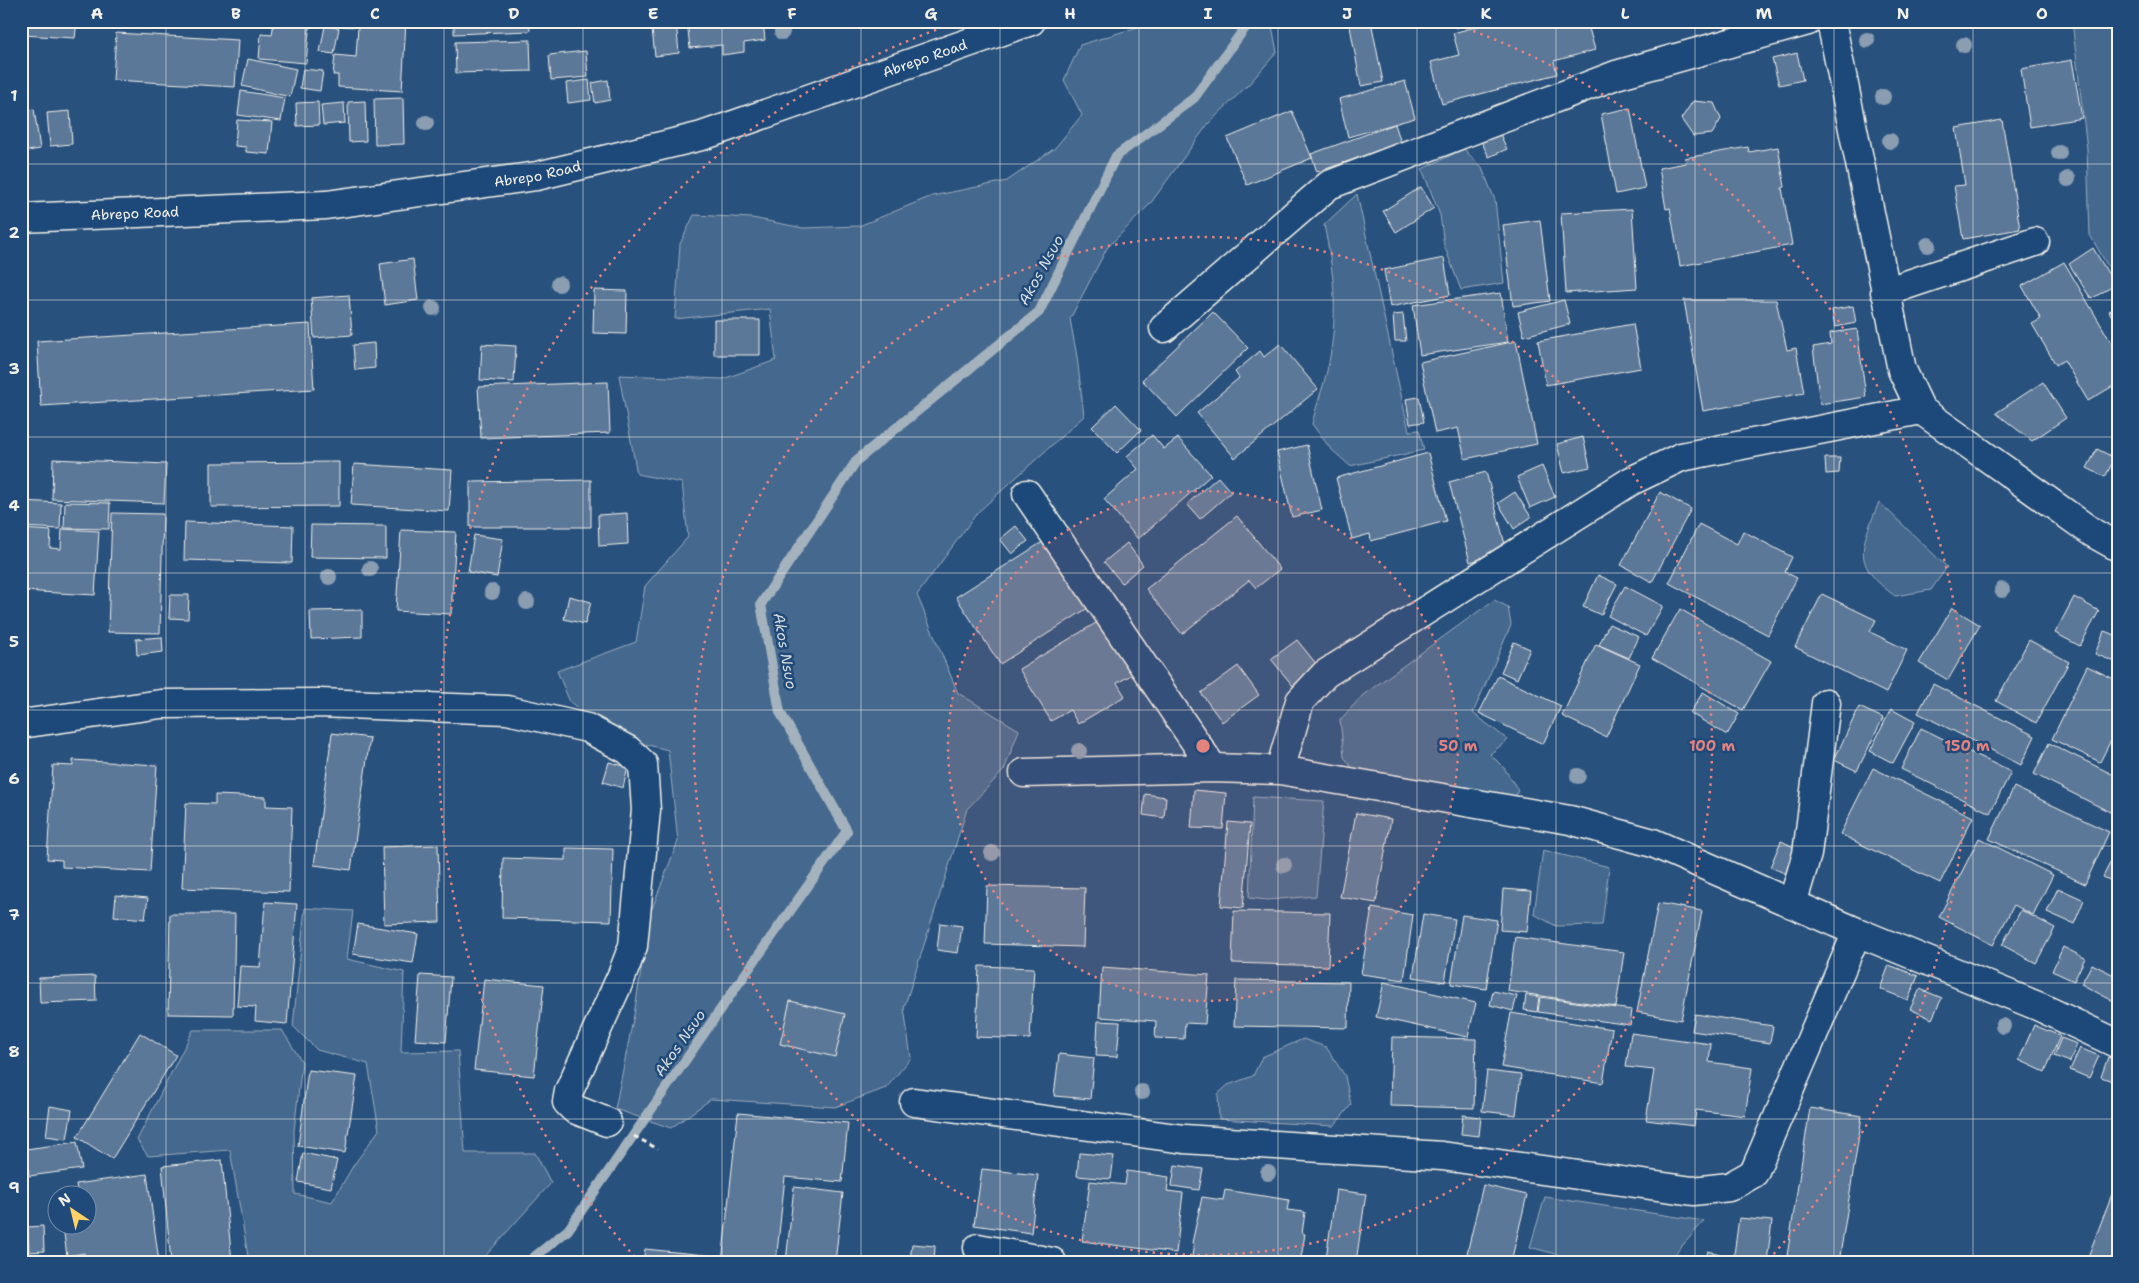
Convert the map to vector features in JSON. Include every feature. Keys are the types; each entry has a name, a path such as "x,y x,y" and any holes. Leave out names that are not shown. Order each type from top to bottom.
{"street":[{"name":"Abrepo Road","path":"21,218 326,205 537,176 702,136 1031,21"},
{"path":"1164,328 1329,185 1616,75 1808,21"},
{"path":"1831,21 1902,370 1921,410 2093,533 2118,547"},
{"path":"1885,292 2035,242"},
{"path":"1280,770 1300,701 1325,674 1631,481 1681,457 1921,410"},
{"path":"1027,494 1213,768"},
{"path":"21,724 161,704 319,703 507,710 587,728 628,750 643,764 646,810 632,946 618,984 569,1091 567,1102 574,1109 607,1122"},
{"path":"1792,904 1807,854 1826,703"},
{"path":"1024,773 1213,768 1280,770 1570,820 1653,843 1858,932 2040,1007 2118,1044"},
{"path":"914,1102 1184,1139 1442,1156 1693,1191 1729,1187 1754,1173 1858,932"},
{"path":"978,1248 1052,1262"}],"shaded area":[{"path":"1157,21 1271,21 1277,52 1250,83 1208,124 1150,204 1107,248 1070,319 1084,416 977,513 917,595 958,693 1019,730 1004,770 967,809 904,1008 911,1058 886,1088 835,1107 711,1099 671,1128 615,1109 634,1015 650,914 678,841 668,750 613,736 570,702 557,671 636,642 645,586 688,537 682,483 637,474 619,375 723,379 776,360 770,309 675,319 680,244 694,215 752,218 803,228 859,226 932,196 1007,181 1055,148 1082,115 1064,80 1080,45"},
{"path":"2072,21 2118,21 2118,284 2090,235 2087,149"},
{"path":"1464,149 1482,168 1495,200 1504,283 1461,290 1444,245 1440,215 1422,169"},
{"path":"1357,194 1409,431 1419,430 1424,450 1350,466 1330,448 1312,424 1328,366 1334,322 1334,291 1324,225"},
{"path":"1879,502 1947,567 1931,590 1895,596 1871,574 1865,564 1863,554 1864,543"},
{"path":"1494,600 1508,607 1511,625 1473,713 1508,740 1490,754 1504,768 1518,790 1513,804 1357,774 1344,757 1340,720 1363,695"},
{"path":"1253,797 1324,801 1316,896 1267,900 1249,898"},
{"path":"1543,850 1609,867 1602,925 1556,926 1534,914"},
{"path":"305,908 353,911 347,959 404,972 401,1052 458,1051 465,1153 535,1153 551,1183 480,1262 259,1262 248,1256 230,1150 148,1156 137,1140 193,1030 282,1030 302,1062 294,1131 295,1194 332,1202 353,1166 379,1130 368,1064 317,1050 293,1026"},
{"path":"1303,1039 1326,1047 1345,1076 1351,1105 1334,1126 1219,1119 1218,1094 1228,1085 1253,1076 1262,1057"},
{"path":"1545,1197 1704,1221 1668,1262 1584,1262 1530,1247"}],"building":[{"path":"21,21 77,21 75,38 21,35"},
{"path":"274,21 310,21 306,63 259,59 261,34 272,35"},
{"path":"337,21 406,21 402,91 338,87 338,75 333,75 335,55 356,57 358,27 337,26"},
{"path":"454,21 529,21 530,31 454,34"},
{"path":"651,21 676,21 679,53 655,56"},
{"path":"687,21 763,21 765,40 744,43 744,52 722,55 722,45 690,48"},
{"path":"1349,21 1371,21 1383,82 1361,86"},
{"path":"1454,21 1476,21 1456,28"},
{"path":"1497,21 1587,21 1595,50 1554,61 1557,74 1442,104 1431,62 1459,55 1453,33"},
{"path":"325,26 339,28 334,54 320,52"},
{"path":"116,33 238,40 235,87 113,80"},
{"path":"530,40 531,71 456,73 455,42"},
{"path":"586,51 588,77 551,80 549,55"},
{"path":"1797,53 1803,80 1779,85 1772,59"},
{"path":"248,59 296,69 290,97 242,86"},
{"path":"2072,60 2082,118 2030,127 2021,69"},
{"path":"303,69 323,71 320,91 300,88"},
{"path":"589,80 591,100 568,103 566,83"},
{"path":"608,80 610,100 595,103 592,83"},
{"path":"1405,81 1415,118 1348,137 1339,99"},
{"path":"241,91 285,98 281,121 238,115"},
{"path":"403,98 404,144 375,145 374,99"},
{"path":"365,101 366,141 349,142 348,102"},
{"path":"1693,101 1714,103 1721,119 1712,134 1693,136 1681,119"},
{"path":"318,102 319,125 297,126 296,103"},
{"path":"344,103 345,123 323,125 321,105"},
{"path":"1630,108 1645,188 1616,194 1601,114"},
{"path":"34,109 40,149 21,152 21,111"},
{"path":"70,111 72,144 50,146 47,113"},
{"path":"1292,111 1312,158 1247,185 1227,138"},
{"path":"237,120 272,122 269,154 246,152 246,147 235,146"},
{"path":"2002,120 2020,229 1963,239 1954,186 1965,185 1956,128"},
{"path":"1395,124 1401,143 1317,172 1311,154"},
{"path":"1498,130 1507,149 1489,157 1480,139"},
{"path":"1748,147 1749,152 1778,147 1785,187 1782,188 1792,245 1680,266 1670,208 1666,209 1659,168 1686,163 1685,158"},
{"path":"1421,187 1434,208 1396,232 1383,211"},
{"path":"1632,209 1637,288 1566,293 1561,213"},
{"path":"1540,220 1550,301 1513,306 1503,225"},
{"path":"2093,248 2115,285 2091,299 2069,264"},
{"path":"1444,258 1450,295 1390,307 1384,270"},
{"path":"413,259 418,300 385,305 380,264"},
{"path":"2064,262 2118,354 2118,383 2088,401 2064,360 2056,365 2032,324 2041,319 2022,286"},
{"path":"594,290 627,291 626,334 593,333"},
{"path":"1501,293 1508,342 1420,355 1413,305"},
{"path":"349,295 352,335 314,338 311,298"},
{"path":"1564,300 1570,324 1524,336 1518,312"},
{"path":"1684,300 1776,300 1787,350 1796,348 1804,393 1703,411"},
{"path":"1853,306 1856,323 1835,327 1832,310"},
{"path":"2118,307 2118,328 2109,311"},
{"path":"1213,312 1248,348 1177,417 1142,380"},
{"path":"1403,314 1406,341 1395,341 1393,315"},
{"path":"714,320 760,320 760,355 714,355"},
{"path":"310,324 314,389 41,406 37,341"},
{"path":"1633,324 1641,368 1546,385 1538,341"},
{"path":"1857,329 1866,397 1820,404 1813,347 1831,344 1830,333"},
{"path":"1516,341 1537,444 1465,459 1458,428 1435,433 1420,362"},
{"path":"374,343 375,368 355,370 353,345"},
{"path":"482,344 516,346 514,382 480,380"},
{"path":"1280,344 1318,389 1235,458 1197,413 1239,378 1235,372 1260,351 1264,357"},
{"path":"608,382 610,433 481,438 478,387"},
{"path":"2043,382 2066,418 2032,441 1996,413"},
{"path":"1419,397 1424,422 1410,424 1406,399"},
{"path":"1116,404 1141,430 1117,453 1092,427"},
{"path":"1152,435 1164,449 1178,438 1211,475 1138,539 1104,499 1138,469 1127,456"},
{"path":"1583,437 1590,467 1564,473 1557,444"},
{"path":"1307,445 1322,510 1292,517 1277,452"},
{"path":"2097,449 2115,458 2105,477 2087,468"},
{"path":"1428,453 1446,521 1371,541 1370,534 1352,539 1336,478"},
{"path":"1825,458 1840,458 1839,473 1826,474"},
{"path":"53,459 166,464 164,503 52,499"},
{"path":"339,462 339,506 211,507 211,463"},
{"path":"354,464 452,470 449,511 351,505"},
{"path":"1542,466 1555,497 1530,508 1517,477"},
{"path":"1486,472 1507,552 1470,562 1449,482"},
{"path":"1218,477 1231,492 1200,519 1187,504"},
{"path":"591,480 591,527 470,527 470,482"},
{"path":"1515,492 1531,517 1514,529 1498,503"},
{"path":"1660,492 1691,509 1652,582 1621,565"},
{"path":"21,501 61,503 60,529 21,527"},
{"path":"65,502 110,503 109,529 64,528"},
{"path":"112,513 163,514 160,633 108,632"},
{"path":"627,513 628,544 599,546 598,515"},
{"path":"1237,516 1280,569 1256,588 1249,580 1182,634 1146,589"},
{"path":"185,522 293,526 292,563 184,560"},
{"path":"1699,524 1737,544 1743,531 1792,557 1785,572 1797,578 1768,635 1669,583"},
{"path":"311,525 386,526 386,558 310,557"},
{"path":"1016,526 1028,541 1012,554 1000,539"},
{"path":"21,529 51,531 50,548 61,549 62,529 99,531 95,595 21,591"},
{"path":"401,530 456,532 451,614 396,611"},
{"path":"474,535 503,539 497,577 468,572"},
{"path":"1044,541 1088,608 1000,664 956,597"},
{"path":"1127,543 1143,565 1122,583 1104,562"},
{"path":"1598,575 1617,584 1601,615 1583,607"},
{"path":"1625,586 1663,606 1646,636 1608,616"},
{"path":"1822,594 1876,620 1870,632 1907,650 1886,693 1795,647"},
{"path":"170,595 189,595 188,619 169,618"},
{"path":"569,596 591,602 585,624 564,619"},
{"path":"2074,597 2099,611 2080,646 2055,633"},
{"path":"1952,608 1980,625 1948,680 1919,663"},
{"path":"1680,609 1771,661 1743,710 1652,658"},
{"path":"362,610 362,637 311,639 310,611"},
{"path":"1101,620 1133,674 1117,683 1125,696 1078,724 1070,710 1051,721 1019,669"},
{"path":"1609,624 1639,637 1629,658 1599,645"},
{"path":"2104,631 2118,636 2118,663 2095,654"},
{"path":"162,637 163,652 137,655 136,639"},
{"path":"1297,640 1318,666 1293,686 1271,659"},
{"path":"2029,640 2069,662 2036,723 1996,701"},
{"path":"1514,642 1530,649 1517,679 1501,672"},
{"path":"1596,644 1640,664 1606,737 1562,716"},
{"path":"1238,666 1259,695 1222,722 1201,693"},
{"path":"2087,666 2118,681 2118,726 2100,762 2052,739"},
{"path":"1498,676 1561,706 1543,744 1479,713"},
{"path":"1933,684 2035,736 2021,765 1918,713"},
{"path":"1703,692 1739,714 1727,735 1690,713"},
{"path":"1859,707 1883,718 1857,771 1834,760"},
{"path":"1891,709 1915,722 1893,763 1870,751"},
{"path":"1921,728 2011,772 1990,813 1901,769"},
{"path":"332,733 370,738 351,870 314,865"},
{"path":"2049,743 2118,777 2118,807 2114,814 2034,774"},
{"path":"73,760 157,765 150,872 62,867 62,860 47,859 53,765 73,766"},
{"path":"609,762 628,767 623,788 603,782"},
{"path":"1873,768 1973,817 1940,883 1840,834"},
{"path":"2014,787 2109,832 2085,884 1989,839"},
{"path":"1194,790 1226,793 1223,829 1191,828"},
{"path":"1145,794 1166,797 1164,818 1143,815"},
{"path":"215,795 266,797 266,806 292,807 289,892 182,888 186,803 215,804"},
{"path":"1356,813 1391,819 1376,903 1340,897"},
{"path":"1228,822 1250,824 1243,908 1221,906"},
{"path":"1979,838 2053,875 2033,915 2014,905 1993,945 1939,917"},
{"path":"1781,841 1798,849 1787,874 1770,867"},
{"path":"438,845 440,922 384,924 382,847"},
{"path":"2118,847 2118,884 2103,877"},
{"path":"566,848 613,849 611,921 502,918 503,858 566,860"},
{"path":"987,886 1085,888 1083,947 985,944"},
{"path":"2058,888 2084,900 2074,924 2047,912"},
{"path":"1503,889 1531,891 1527,932 1500,930"},
{"path":"116,895 148,898 145,919 114,916"},
{"path":"265,902 297,904 287,1024 255,1021 256,1007 237,1006 240,966 260,967"},
{"path":"1658,903 1702,911 1681,1020 1637,1012"},
{"path":"1372,908 1413,915 1404,980 1361,974"},
{"path":"2021,910 2055,928 2036,963 2002,945"},
{"path":"1234,911 1330,913 1328,966 1232,963"},
{"path":"170,914 235,914 233,1015 168,1014"},
{"path":"1423,914 1455,919 1445,982 1413,977"},
{"path":"1462,915 1497,920 1486,989 1451,984"},
{"path":"940,923 962,926 958,953 937,950"},
{"path":"358,924 418,934 413,963 353,954"},
{"path":"1515,937 1624,952 1616,1007 1508,991"},
{"path":"2063,947 2085,958 2074,981 2052,971"},
{"path":"2092,964 2118,977 2118,996 2115,1002 2081,984"},
{"path":"1889,965 1918,976 1908,1000 1880,989"},
{"path":"979,966 1034,968 1030,1039 976,1037"},
{"path":"1102,967 1209,975 1205,1024 1185,1023 1184,1039 1155,1038 1156,1021 1099,1017"},
{"path":"420,975 451,977 446,1042 415,1040"},
{"path":"95,976 96,1001 40,1003 39,978"},
{"path":"484,979 544,985 534,1076 474,1070"},
{"path":"1236,980 1349,982 1348,1028 1234,1026"},
{"path":"1384,982 1476,1003 1468,1037 1376,1017"},
{"path":"1920,989 1942,998 1932,1019 1910,1009"},
{"path":"1493,991 1517,996 1513,1011 1490,1005"},
{"path":"1526,995 1539,997 1537,1012 1524,1010"},
{"path":"1540,997 1632,1010 1630,1025 1538,1012"},
{"path":"790,1001 845,1014 835,1057 780,1044"},
{"path":"1511,1013 1612,1029 1603,1083 1501,1067"},
{"path":"1695,1014 1773,1026 1770,1043 1692,1031"},
{"path":"1098,1021 1120,1022 1117,1057 1096,1056"},
{"path":"2034,1025 2060,1036 2045,1072 2019,1060"},
{"path":"140,1033 176,1055 112,1159 77,1137"},
{"path":"1631,1033 1711,1044 1709,1062 1752,1068 1745,1116 1696,1110 1694,1126 1646,1120 1654,1070 1626,1067"},
{"path":"1392,1037 1476,1039 1474,1108 1390,1106"},
{"path":"2061,1038 2077,1044 2070,1062 2054,1056"},
{"path":"2080,1048 2099,1056 2089,1078 2070,1070"},
{"path":"1059,1054 1094,1058 1090,1099 1054,1096"},
{"path":"2108,1057 2118,1060 2118,1083 2101,1077"},
{"path":"308,1070 357,1076 345,1153 298,1146"},
{"path":"1487,1071 1521,1075 1516,1115 1482,1111"},
{"path":"50,1106 72,1110 67,1139 46,1136"},
{"path":"1810,1108 1862,1116 1839,1262 1787,1256"},
{"path":"738,1113 848,1123 842,1182 785,1177 776,1262 722,1262"},
{"path":"1463,1115 1481,1117 1479,1136 1461,1134"},
{"path":"77,1142 82,1169 29,1176 26,1149"},
{"path":"303,1153 337,1160 331,1188 298,1182"},
{"path":"1079,1153 1114,1156 1111,1179 1077,1176"},
{"path":"222,1160 232,1262 171,1262 162,1166"},
{"path":"1175,1165 1203,1169 1199,1190 1172,1186"},
{"path":"982,1169 1038,1175 1031,1233 974,1225"},
{"path":"1127,1171 1169,1177 1167,1191 1183,1193 1176,1253 1082,1241 1090,1181 1125,1185"},
{"path":"147,1174 159,1262 85,1262 84,1253 67,1256 64,1236 98,1236 98,1186 76,1186 76,1184"},
{"path":"1483,1185 1527,1195 1511,1262 1465,1262"},
{"path":"2115,1186 2118,1187 2118,1262 2086,1262"},
{"path":"794,1187 843,1193 835,1262 786,1262"},
{"path":"1225,1190 1289,1200 1287,1210 1305,1212 1302,1234 1305,1234 1301,1258 1298,1258 1298,1262 1191,1262 1194,1244 1192,1243 1202,1197 1223,1200"},
{"path":"1336,1190 1366,1194 1356,1262 1326,1258"},
{"path":"1739,1218 1772,1221 1767,1262 1733,1262"},
{"path":"43,1226 44,1251 29,1252 28,1227"},
{"path":"912,1244 935,1246 934,1262 910,1260"},
{"path":"645,1249 715,1256 714,1262 643,1262"},
{"path":"1708,1251 1720,1254 1718,1262 1705,1262"}],"waterway":[{"name":"Akos Nsuo","path":"528,1262 568,1230 736,987 847,831 780,712 761,604 857,460 1039,312 1116,156 1194,98 1250,21"}]}
